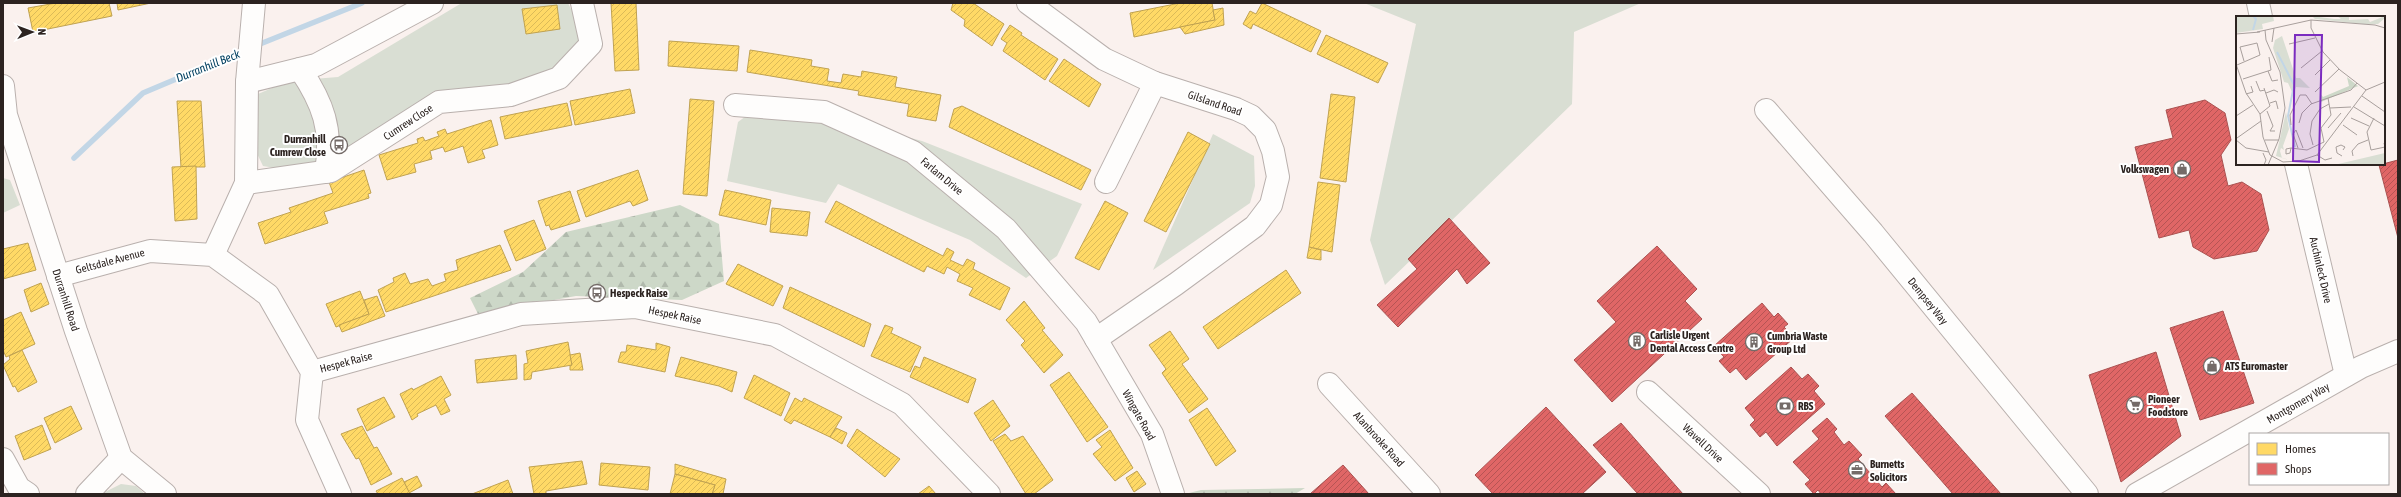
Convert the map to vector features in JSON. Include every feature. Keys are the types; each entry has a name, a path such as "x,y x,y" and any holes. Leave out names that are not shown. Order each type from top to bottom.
{"street":[{"path":"254,3 247,82 246,183 213,255 268,295 312,372 307,420 340,494"},
{"path":"247,82 316,65 432,3"},
{"name":"Cumrew Close","path":"246,183 331,171 439,102 511,95 558,78 591,44 582,3"},
{"name":"Gilsland Road","path":"1028,3 1104,60 1155,83 1236,109 1251,116 1265,130 1273,151 1278,176 1271,204 1255,226 1176,284 1096,339"},
{"path":"2258,3 2261,16"},
{"path":"300,69 316,93 326,121 328,157 326,172"},
{"path":"1106,182 1155,83"},
{"name":"Durranhill Road","path":"3,86 10,151 58,276 121,458"},
{"name":"Farlam Drive","path":"735,105 824,112 913,152 1006,229 1086,322 1096,339"},
{"name":"Dempsey Way","path":"1766,110 1873,233 2087,494"},
{"name":"Auchinleck Drive","path":"2296,165 2346,375"},
{"name":"Geltsdale Avenue","path":"58,276 150,250 213,255"},
{"name":"Hespek Raise","path":"312,372 521,314 635,307 774,336 781,339 902,404 989,494"},
{"name":"Wingate Road","path":"1096,339 1152,434 1173,494"},
{"name":"Montgomery Way","path":"2137,494 2346,375 2398,351"},
{"name":"Alanbrooke Road","path":"1329,384 1429,494"},
{"name":"Wavell Drive","path":"1648,392 1759,494"},
{"path":"87,494 121,458 165,494"},
{"path":"3,459 19,488 28,494"}],"shaded area":[{"path":"568,3 580,27 586,48 528,88 444,97 328,164 293,171 263,166 249,137 251,97 288,81 338,77 460,4"},
{"path":"1364,3 1641,3 1574,32 1572,104 1385,285 1370,240 1416,24"},
{"path":"746,116 855,123 922,141 1082,204 1057,256 1026,278 970,240 838,184 826,203 727,181 738,122"},
{"path":"1213,134 1254,156 1255,186 1250,203 1153,270"},
{"path":"3,178 10,180 20,205 3,213"},
{"path":"121,484 136,486 145,494 101,494"}],"green space":[{"path":"680,205 719,224 724,281 682,300 576,296 478,314 470,298 523,272 566,232"},
{"path":"1305,488 1295,494 1185,494 1201,490"}],"building: Homes":[{"path":"56,3 109,3 112,16 33,32 28,8"},
{"path":"117,3 151,3 118,10"},
{"path":"611,3 636,3 639,70 615,71"},
{"path":"953,3 973,3 1004,24 992,46 964,26 965,20 951,10"},
{"path":"1180,3 1212,3 1215,20 1134,37 1130,13"},
{"path":"1262,3 1321,31 1311,52 1253,24 1251,29 1243,24 1250,11 1256,14"},
{"path":"557,5 560,29 526,34 522,9"},
{"path":"1223,8 1224,25 1185,34 1180,27 1215,20 1213,10"},
{"path":"1010,25 1022,33 1021,35 1058,59 1045,80 1003,51 1007,43 1001,39"},
{"path":"1326,35 1388,63 1378,83 1317,54"},
{"path":"669,41 739,46 737,71 668,66"},
{"path":"750,50 812,60 811,66 829,69 827,81 841,83 843,74 861,77 862,71 897,77 895,87 941,95 936,121 907,116 909,104 858,95 859,91 747,72"},
{"path":"1064,59 1101,84 1089,107 1049,81"},
{"path":"630,89 635,113 575,125 570,101"},
{"path":"1331,94 1355,97 1346,182 1320,178"},
{"path":"690,99 714,101 707,196 683,194"},
{"path":"177,101 201,101 205,167 181,167"},
{"path":"567,103 572,125 505,139 500,117"},
{"path":"962,106 1091,170 1081,190 949,127 954,109"},
{"path":"491,120 498,145 482,150 485,158 468,163 463,146 445,152 443,147 430,151 432,159 414,164 416,172 387,180 379,155 418,143 417,139 423,137 425,141 439,136 437,132 445,129 447,134"},
{"path":"1188,132 1210,144 1166,232 1144,221"},
{"path":"196,166 197,219 175,221 172,167"},
{"path":"364,170 371,193 368,194 369,198 324,212 328,223 265,244 258,223 291,212 289,208 333,193 329,182"},
{"path":"638,170 648,200 633,206 630,201 586,217 577,191"},
{"path":"1318,182 1340,185 1332,252 1309,247"},
{"path":"725,190 771,200 766,225 719,215"},
{"path":"570,191 580,221 551,230 549,225 546,226 538,201"},
{"path":"836,201 943,256 947,248 954,252 950,260 963,266 967,259 975,263 973,269 1010,288 1000,310 969,295 973,288 957,281 960,274 947,267 944,274 927,266 924,272 825,222"},
{"path":"1105,201 1128,213 1099,270 1075,258"},
{"path":"772,208 810,212 807,236 770,232"},
{"path":"534,220 546,249 516,261 504,231"},
{"path":"28,243 36,270 3,279 3,249"},
{"path":"500,245 511,270 386,312 378,290 394,282 393,278 405,273 410,284 428,279 432,286 446,281 444,274 458,270 456,260"},
{"path":"1309,247 1321,250 1321,260 1307,258"},
{"path":"738,264 783,286 773,306 726,284"},
{"path":"1286,270 1301,293 1218,349 1203,327"},
{"path":"41,283 49,304 31,312 24,290"},
{"path":"790,287 871,324 864,347 783,308"},
{"path":"360,291 369,314 336,327 326,304"},
{"path":"377,296 385,316 342,332 339,325 369,314 364,300"},
{"path":"1024,301 1045,328 1042,330 1063,355 1044,373 1021,345 1025,341 1006,320"},
{"path":"21,312 35,344 6,357 3,350 3,320"},
{"path":"885,325 893,328 891,333 921,347 910,372 871,356"},
{"path":"1170,331 1189,359 1182,364 1208,399 1189,413 1162,373 1166,369 1149,345"},
{"path":"568,342 572,365 532,372 531,379 524,380 524,364 528,363 526,351"},
{"path":"656,343 670,347 665,372 618,362 621,352 626,352 627,345 656,350"},
{"path":"22,350 37,382 18,392 15,386 13,387 3,365 10,359 9,356"},
{"path":"580,353 583,370 570,370 570,366 572,365 570,355"},
{"path":"516,355 517,379 477,383 475,360"},
{"path":"681,357 737,372 732,392 719,386 675,376"},
{"path":"924,357 976,379 968,403 910,377 915,366 920,368"},
{"path":"1069,372 1108,427 1087,442 1050,385"},
{"path":"754,375 790,393 781,416 744,398"},
{"path":"441,376 451,395 444,399 450,411 441,415 436,405 417,414 418,416 412,420 400,394 412,388 413,390"},
{"path":"384,397 395,417 367,431 357,409"},
{"path":"795,398 802,402 804,398 842,417 830,437 794,420 791,424 784,420"},
{"path":"993,400 1010,426 991,441 974,413"},
{"path":"71,406 82,429 55,443 44,418"},
{"path":"1207,408 1236,451 1216,466 1189,420"},
{"path":"42,425 51,449 24,460 15,436"},
{"path":"362,426 374,448 377,447 392,474 371,485 359,458 356,459 341,434"},
{"path":"836,428 847,433 842,444 830,437"},
{"path":"857,429 900,459 885,477 847,446"},
{"path":"1110,430 1133,468 1115,481 1093,454 1102,447 1096,440"},
{"path":"1005,434 1011,441 1023,436 1053,480 1034,494 1026,494 993,441"},
{"path":"582,461 587,484 546,491 546,494 534,494 529,467"},
{"path":"601,463 650,467 648,490 599,485"},
{"path":"675,464 726,479 723,494 712,494 715,485 675,474"},
{"path":"1137,471 1146,484 1134,492 1126,478"},
{"path":"675,474 715,485 712,494 670,494"},
{"path":"417,476 422,486 409,493 404,482"},
{"path":"402,478 410,494 378,494 376,491"},
{"path":"508,480 513,494 472,494"},
{"path":"929,486 936,494 918,494"}],"building: Shops":[{"name":"Volkswagen","path":"2205,100 2225,113 2231,140 2221,155 2228,186 2242,182 2261,194 2269,230 2257,251 2214,259 2193,247 2189,230 2159,238 2135,147 2173,138 2166,110"},
{"path":"2398,160 2398,238 2379,165 2385,165 2385,163"},
{"path":"1449,218 1490,263 1467,284 1457,269 1398,327 1377,305 1417,269 1408,259"},
{"name":"Carlisle Urgent Dental Access Centre","path":"1657,246 1697,289 1685,301 1702,319 1612,402 1574,360 1616,322 1597,301"},
{"name":"Cumbria Waste Group Ltd","path":"1762,303 1774,317 1778,313 1788,324 1784,327 1794,338 1746,380 1736,368 1730,373 1719,361 1724,357 1714,346"},
{"name":"ATS Euromaster","path":"2223,311 2254,403 2200,420 2170,328"},
{"name":"Pioneer Foodstore","path":"2156,352 2181,436 2121,482 2089,375"},
{"name":"RBS","path":"1791,367 1802,379 1808,374 1819,386 1814,391 1825,404 1777,446 1766,432 1760,437 1750,425 1755,420 1745,408"},
{"path":"1912,393 2001,494 1953,494 1885,416"},
{"path":"1546,407 1606,472 1582,494 1493,494 1475,475"},
{"path":"1827,418 1837,429 1834,432 1844,445 1849,441 1862,455 1858,459 1882,487 1886,483 1896,494 1821,494 1818,490 1814,494 1805,484 1810,480 1793,462 1819,439 1812,431"},
{"path":"1621,423 1683,494 1638,494 1593,445"},
{"path":"1343,465 1369,494 1310,494"}],"waterway":[{"name":"Durranhill Beck","path":"255,46 362,3"},
{"name":"Durranhill Beck","path":"74,158 143,93 245,50"}],"place":[{"name":"Durranhill Cumrew Close","path":"339,145"},
{"name":"Volkswagen","path":"2182,169"},
{"name":"Hespeck Raise","path":"597,293"},
{"name":"Carlisle Urgent Dental Access Centre","path":"1637,341"},
{"name":"Cumbria Waste Group Ltd","path":"1754,342"},
{"name":"ATS Euromaster","path":"2212,366"},
{"name":"Pioneer Foodstore","path":"2135,405"},
{"name":"RBS","path":"1785,406"},
{"name":"Burnetts Solicitors","path":"1857,470"}]}
